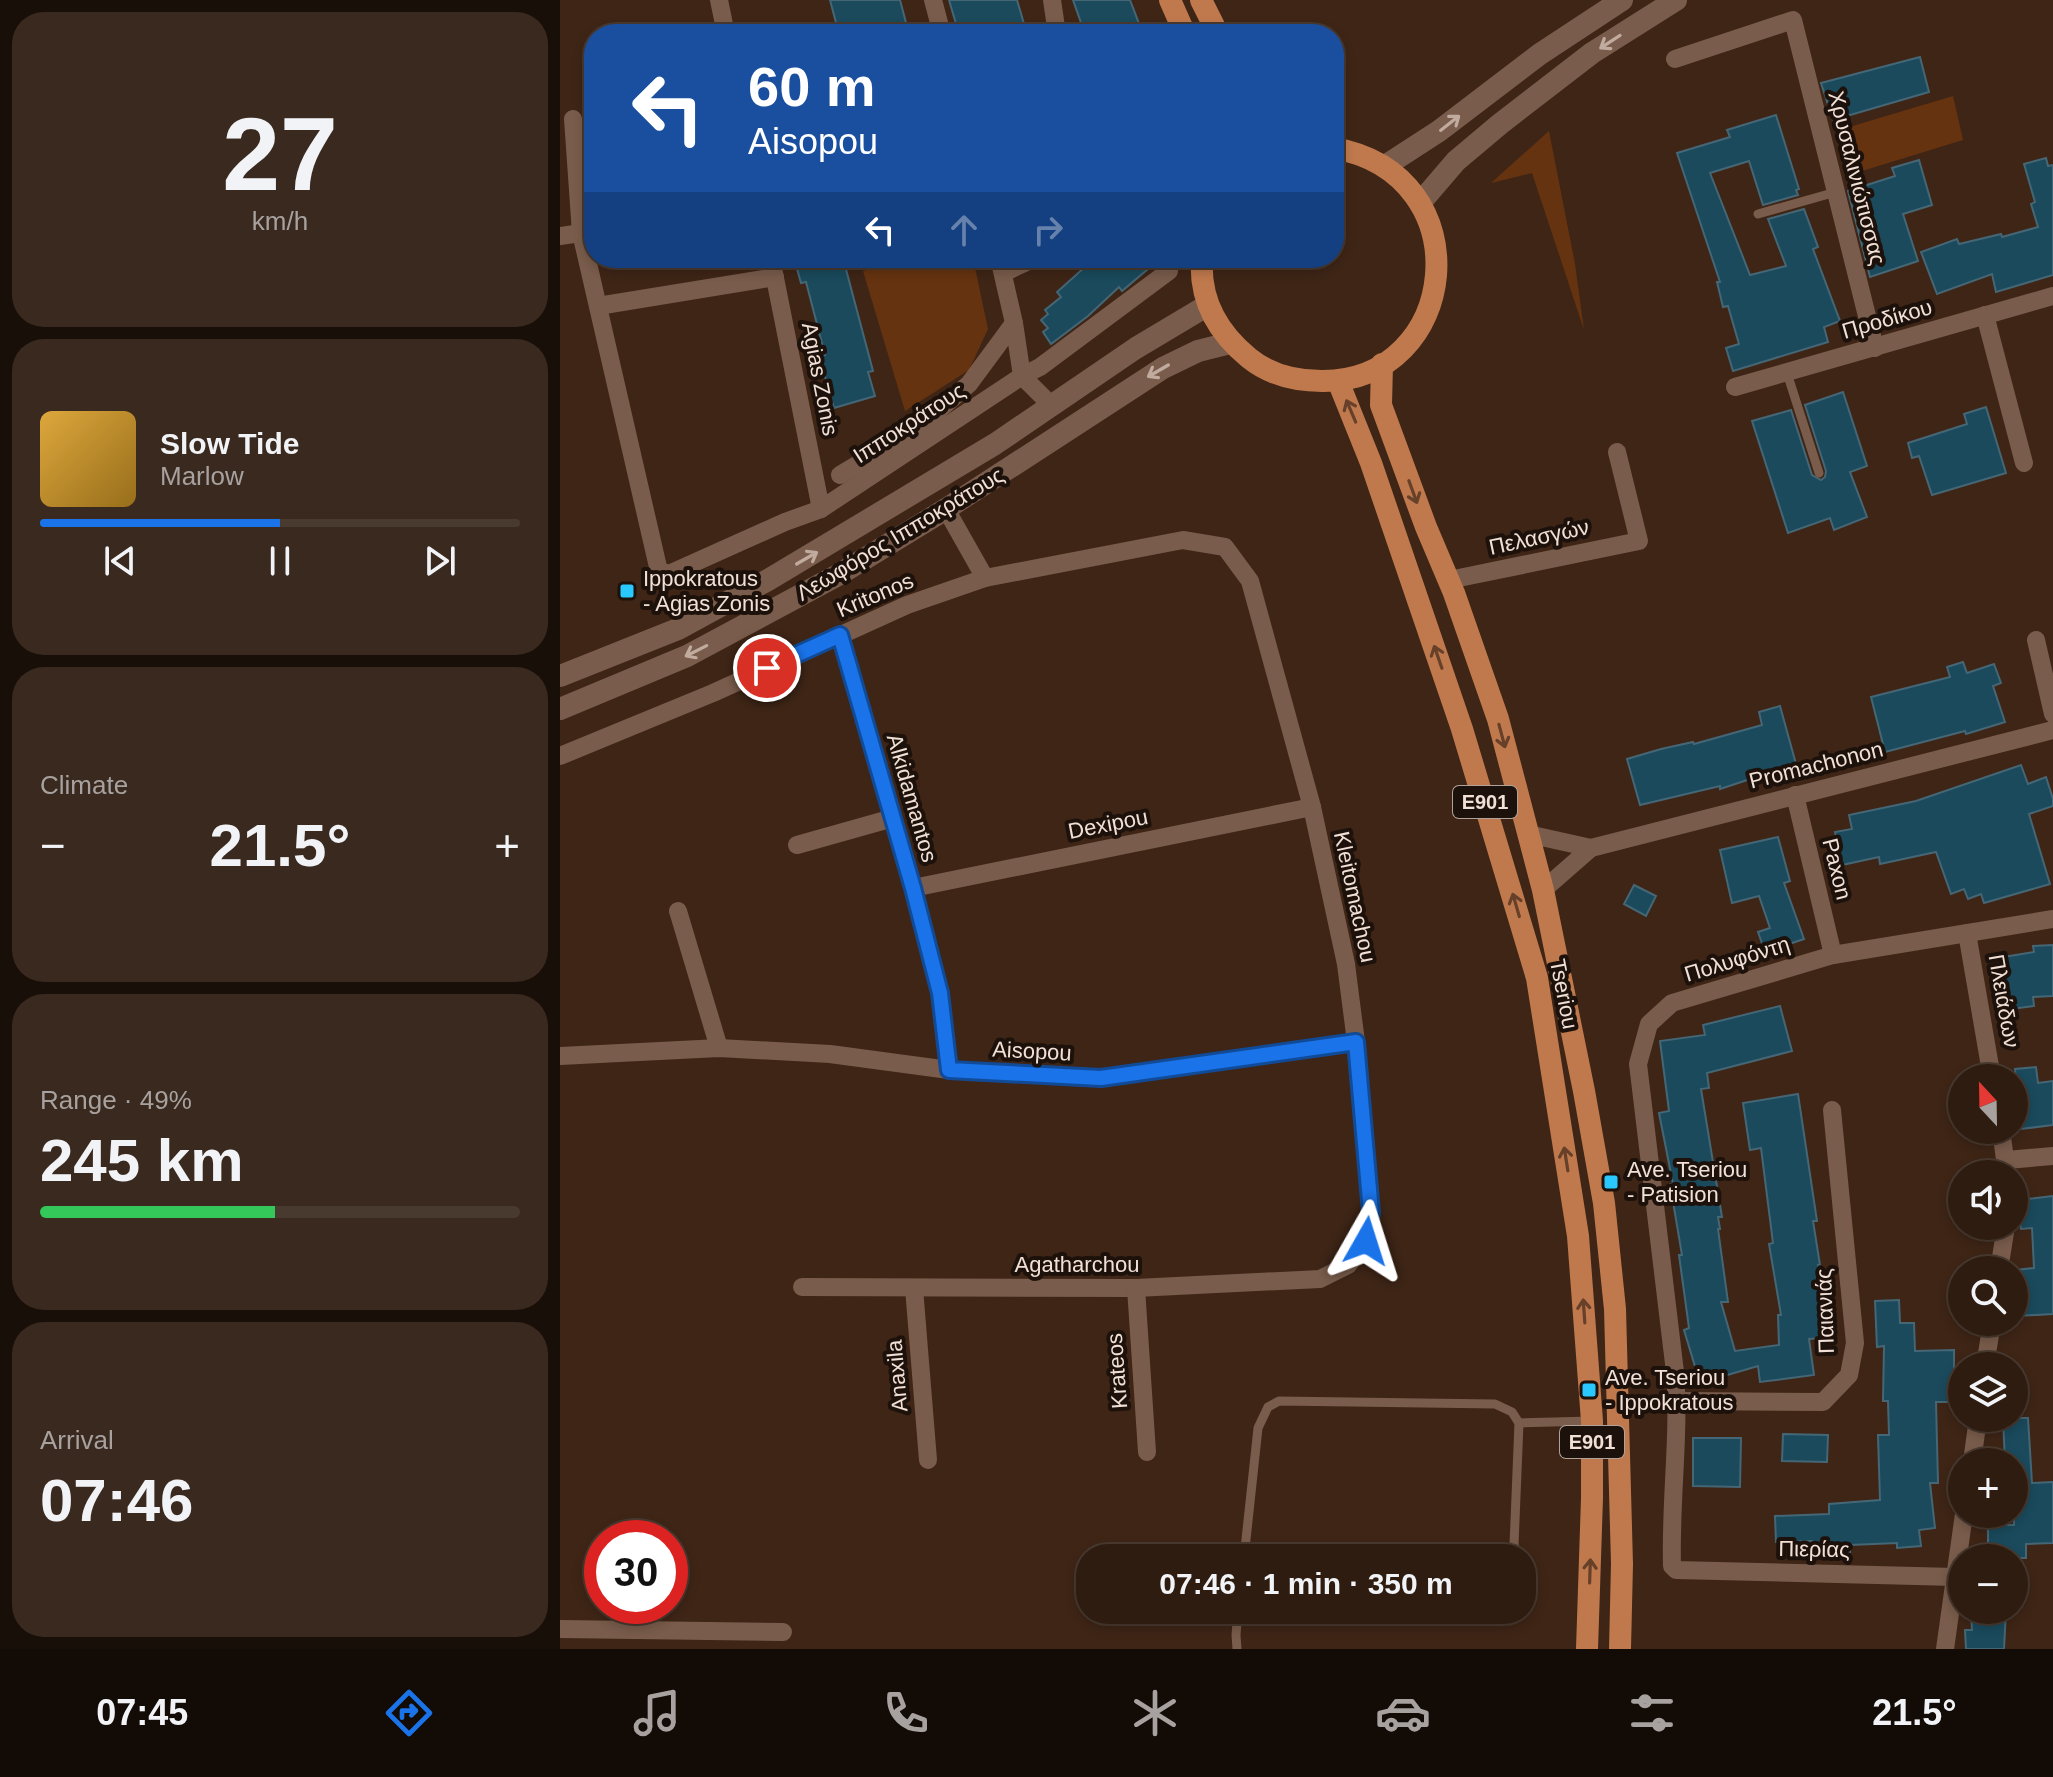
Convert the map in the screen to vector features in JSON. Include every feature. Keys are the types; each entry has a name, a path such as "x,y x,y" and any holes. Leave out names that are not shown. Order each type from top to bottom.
{"main road":[{"path":"1170,0 1181,24"},
{"path":"1201,0 1213,24"},
{"path":"1385,166 1439,131 1540,54 1622,0"},
{"path":"1420,203 1456,161 1500,124 1592,53 1676,0"},
{"path":"1201,268 1208,305 1217,325 1230,343 1261,368 1299,381 1338,381 1361,375 1382,364 1411,340 1427,314 1436,284 1437,254 1431,224 1413,191 1385,166 1357,152 1344,150"},
{"name":"Λεωφόρος Ιπποκράτους","path":"560,676 678,629 875,519 1052,406 1136,348 1208,305"},
{"name":"Λεωφόρος Ιπποκράτους","path":"560,709 687,656 838,575 1163,368 1198,351 1230,343"},
{"name":"Tseriou","path":"1382,364 1381,405 1449,580 1498,719 1543,890 1584,1091 1604,1203 1615,1309 1622,1564 1620,1649"},
{"name":"Tseriou","path":"1338,381 1371,463 1462,729 1537,978 1578,1236 1592,1421 1587,1649"}],"street":[{"path":"719,0 724,24"},
{"path":"933,0 939,24"},
{"path":"1052,0 1056,24"},
{"name":"Χρυσαλινιώτισσας","path":"1675,59 1793,20 1875,348"},
{"path":"573,119 584,246"},
{"path":"560,236 581,233"},
{"path":"589,268 598,306 769,268"},
{"name":"Agias Zonis","path":"773,268 821,509"},
{"path":"1001,268 1022,376 1052,406"},
{"name":"Ιπποκράτους","path":"598,306 658,567 669,574 821,509 1040,367 1169,271"},
{"name":"Προδίκου","path":"1735,387 2053,296"},
{"path":"1985,315 2024,463"},
{"path":"840,475 918,428 969,384 1014,323"},
{"name":"Πελασγών","path":"1449,580 1639,541 1617,452"},
{"path":"946,509 985,578"},
{"name":"Kritonos","path":"560,756 713,693 907,605 985,578 1183,540 1225,547"},
{"name":"Kleitomachou","path":"1225,547 1250,581 1312,807 1346,964 1371,1212 1366,1241 1348,1265"},
{"name":"Alkidamantos","path":"840,635 940,993 949,1070"},
{"path":"2036,640 2053,714"},
{"name":"Promachonon","path":"1543,890 1591,848 2053,730"},
{"name":"Paxon","path":"1795,795 1833,955"},
{"name":"Dexipou","path":"913,888 1312,807"},
{"path":"797,845 893,818"},
{"name":"Promachonon","path":"1528,834 1591,848"},
{"path":"678,911 719,1048"},
{"name":"Πολυφόντη","path":"1672,1566 1677,1401 1638,1064 1649,1024 1672,1003 1833,955 2053,919"},
{"name":"Πλειάδων","path":"1967,933 1990,1064"},
{"name":"Aisopou","path":"560,1056 719,1048 830,1054 949,1070 1101,1078 1356,1042"},
{"name":"Παιανιάς","path":"1677,1401 1823,1402 1849,1375 1855,1343 1832,1110"},
{"path":"2028,1162 2053,1156"},
{"name":"Agatharchou","path":"802,1287 1136,1288 1320,1279 1348,1265"},
{"name":"Anaxila","path":"914,1288 928,1460"},
{"name":"Krateos","path":"1136,1288 1147,1452"},
{"name":"Πιερίας","path":"1672,1566 1676,1570 1948,1577"},
{"path":"1945,1649 1948,1624"},
{"path":"560,1629 783,1632"}],"lane":[{"path":"1758,214 1836,192"},
{"path":"1787,373 1819,473"},
{"path":"1246,1544 1258,1428 1268,1407 1279,1401 1495,1404 1512,1412 1519,1423 1514,1544"},
{"path":"1519,1423 1592,1421"},
{"path":"1237,1624 1237,1649"}],"shaded area":[{"path":"1953,96 1963,140 1849,175 1836,131"},
{"path":"1549,131 1575,264 1584,330 1532,173 1491,183"},
{"path":"874,268 975,268 988,329 969,370 905,411 863,271"}],"building":[{"path":"830,0 900,0 906,24 836,24"},
{"path":"949,0 1017,0 1024,24 956,24"},
{"path":"1073,0 1130,0 1139,24 1081,24"},
{"path":"1920,57 1929,92 1833,120 1821,83"},
{"path":"1776,115 1799,189 1796,190 1798,195 1763,205 1749,161 1710,173 1750,275 1786,266 1768,219 1804,209 1818,247 1813,249 1840,321 1824,327 1828,342 1733,371 1726,348 1739,344 1728,306 1723,307 1717,282 1720,282 1677,153 1730,137 1727,130"},
{"path":"2046,158 2048,166 2053,165 2053,275 1996,292 1992,274 1937,294 1921,252 1957,239 1959,244 2038,227 2031,204 2035,202 2024,164"},
{"path":"1919,160 1932,205 1903,214 1918,261 1870,277 1848,191 1895,176 1892,168"},
{"path":"797,268 846,268 873,371 868,372 875,396 834,408 819,356 825,355 806,282 801,283"},
{"path":"1084,268 1149,268 1122,291 1119,287 1051,344 1043,332 1048,328 1041,320 1048,314 1045,310 1061,297 1057,292"},
{"path":"1843,392 1867,466 1850,472 1867,517 1834,530 1830,518 1788,533 1752,421 1791,410 1812,475 1821,480 1826,471 1805,405"},
{"path":"1986,407 2006,473 1932,495 1919,456 1912,458 1908,443 1967,424 1964,414"},
{"path":"1963,662 1967,673 1994,664 2001,683 1993,686 2005,722 1885,752 1871,697 1950,677 1947,667"},
{"path":"1780,706 1796,764 1720,789 1720,786 1640,805 1627,759 1762,725 1759,712"},
{"path":"2021,765 2028,784 2046,777 2053,799 2053,806 2029,814 2050,884 1984,903 1981,894 1968,899 1964,889 1951,894 1936,852 1880,864 1879,857 1842,865 1835,832 1852,829 1849,815 1916,801"},
{"path":"1778,837 1790,881 1784,883 1804,939 1765,952 1758,932 1770,928 1759,896 1732,903 1720,850"},
{"path":"1634,885 1656,896 1646,916 1624,904"},
{"path":"2053,945 2053,996 2033,997 2034,1006 2004,1010 1997,958 2034,952 2033,946"},
{"path":"1780,1006 1792,1051 1707,1073 1709,1088 1701,1089 1722,1217 1718,1217 1718,1229 1728,1302 1721,1302 1735,1351 1779,1345 1778,1315 1781,1315 1769,1244 1773,1243 1761,1148 1750,1150 1743,1103 1798,1094 1817,1221 1813,1221 1823,1295 1824,1338 1809,1339 1814,1375 1760,1382 1758,1366 1700,1383 1684,1330 1689,1328 1679,1255 1682,1255 1670,1184 1673,1184 1659,1113 1669,1111 1660,1041 1705,1035 1703,1025"},
{"path":"2036,1067 2038,1083 2053,1081 2053,1125 2028,1128 2028,1068"},
{"path":"2053,1196 2053,1314 2028,1315 2028,1269 2034,1268 2032,1228 2028,1228 2028,1199"},
{"path":"1899,1300 1900,1323 1914,1323 1915,1351 1954,1350 1948,1352 1948,1402 1936,1402 1938,1483 1930,1483 1935,1528 1919,1530 1921,1546 1897,1548 1897,1543 1850,1545 1850,1552 1812,1552 1812,1541 1776,1542 1775,1516 1829,1514 1829,1504 1880,1500 1878,1435 1889,1435 1888,1401 1883,1401 1884,1346 1877,1347 1875,1301"},
{"path":"2028,1418 2032,1483 2053,1482 2053,1543 1988,1544 1988,1528 2028,1528 2028,1448 2004,1448 2004,1432 2028,1432"},
{"path":"1783,1434 1828,1435 1827,1462 1782,1461"},
{"path":"1693,1438 1741,1438 1740,1487 1693,1486"},
{"path":"1972,1624 2005,1624 2004,1649 1966,1649 1965,1630 1972,1630"}],"place":[{"name":"Ippokratous - Agias Zonis","path":"627,591"},
{"name":"Ave. Tseriou - Patision","path":"1611,1182"},
{"name":"Ave. Tseriou - Ippokratous","path":"1589,1390"}],"route":[{"path":"767,668 840,635 940,993 949,1070 1101,1078 1356,1042 1371,1212 1366,1241"}]}
